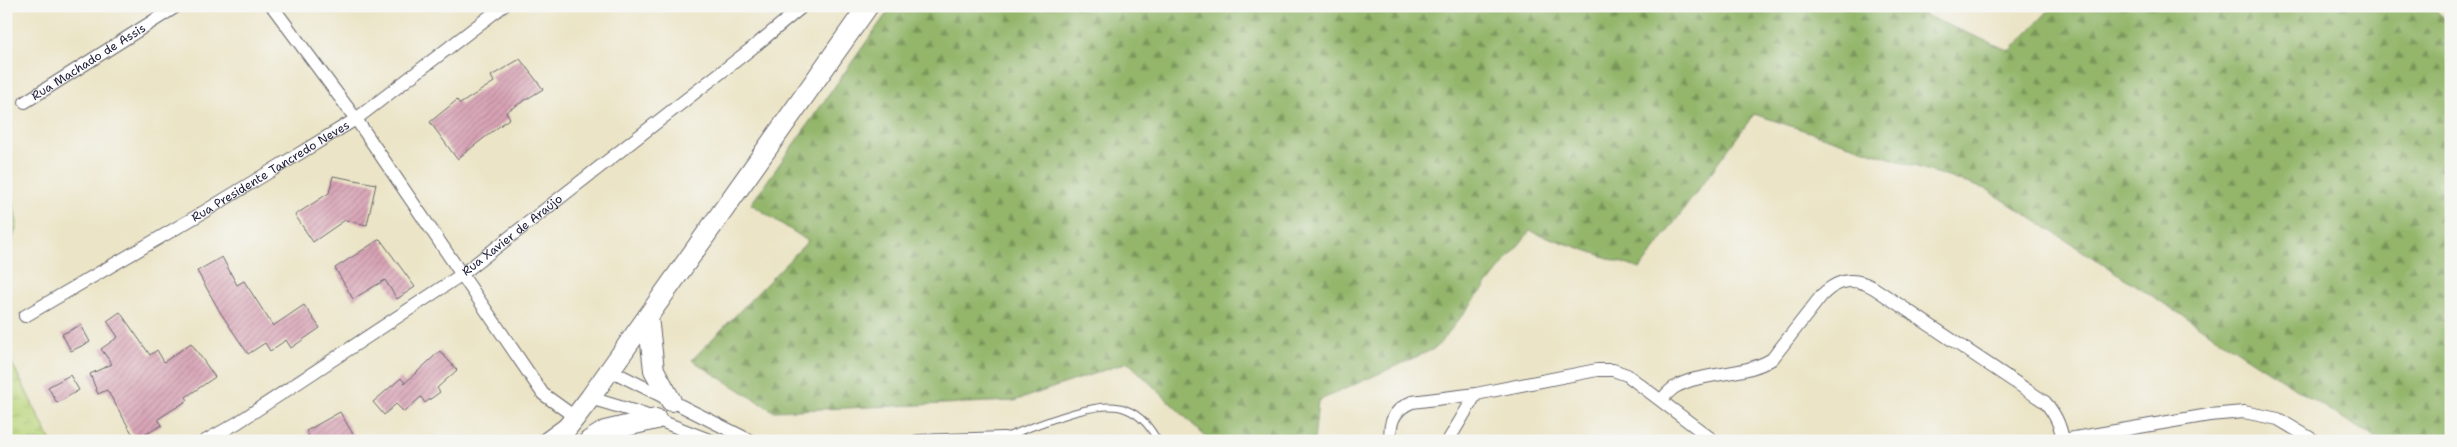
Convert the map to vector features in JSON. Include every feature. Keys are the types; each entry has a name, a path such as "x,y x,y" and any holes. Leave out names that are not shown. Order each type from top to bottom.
{"main road":[{"path":"557,441 648,317 868,6"},
{"path":"648,317 654,370 671,401"},
{"path":"589,441 605,431 656,419"}],"street":[{"name":"Rua Machado de Assis","path":"25,102 177,6"},
{"path":"272,6 356,119 544,394 575,417 542,441"},
{"name":"Rua Presidente Tancredo Neves","path":"25,316 198,216 356,119 503,6"},
{"name":"Rua Xavier de Araújo","path":"204,441 237,423 461,275 756,46 803,6"},
{"path":"1661,400 1675,387 1687,382 1760,367 1772,360 1822,295 1835,284 1852,280 1864,282 1874,288 2045,402 2054,413 2060,426 2060,440 2209,415 2244,412 2278,419 2315,441"},
{"path":"610,370 751,441"},
{"path":"1391,441 1391,422 1403,406 1412,402 1476,394 1597,370 1613,370 1627,375 1714,441"},
{"path":"1448,441 1476,394"},
{"path":"590,398 656,419 712,441"},
{"path":"918,441 1003,438 1023,441"}],"lane":[{"path":"1003,438 1070,414 1106,407 1124,408 1140,417 1158,441"}],"green space":[{"path":"892,6 1903,6 2010,51 2053,6 2431,6 2451,24 2451,441 2381,441 2329,410 1988,190 1754,114 1640,269 1530,231 1436,348 1318,401 1314,441 1210,441 1128,362 1014,401 773,411 692,360 808,241 751,204"},
{"path":"6,157 17,224 6,262"},
{"path":"6,357 10,359 51,441 6,441"}],"building":[{"path":"520,59 543,89 506,112 510,118 457,159 430,122 457,100 460,104 494,82 491,76"},
{"path":"333,176 376,184 367,225 345,220 313,242 295,215 329,193"},
{"path":"380,239 415,287 397,299 385,280 353,299 335,268"},
{"path":"222,257 237,285 244,281 273,326 304,305 320,328 291,348 286,340 270,351 265,343 248,354 220,312 197,271"},
{"path":"120,312 150,355 157,350 164,362 191,343 215,377 186,397 188,400 158,419 162,425 136,440 107,390 98,394 90,374 112,364 101,349 118,337 107,321"},
{"path":"81,325 90,342 71,351 62,334"},
{"path":"440,351 457,370 437,388 440,392 425,403 421,397 404,412 396,404 384,415 373,402 401,378 405,383"},
{"path":"70,375 79,390 57,403 48,387"},
{"path":"340,412 357,441 312,441 306,431"}]}
